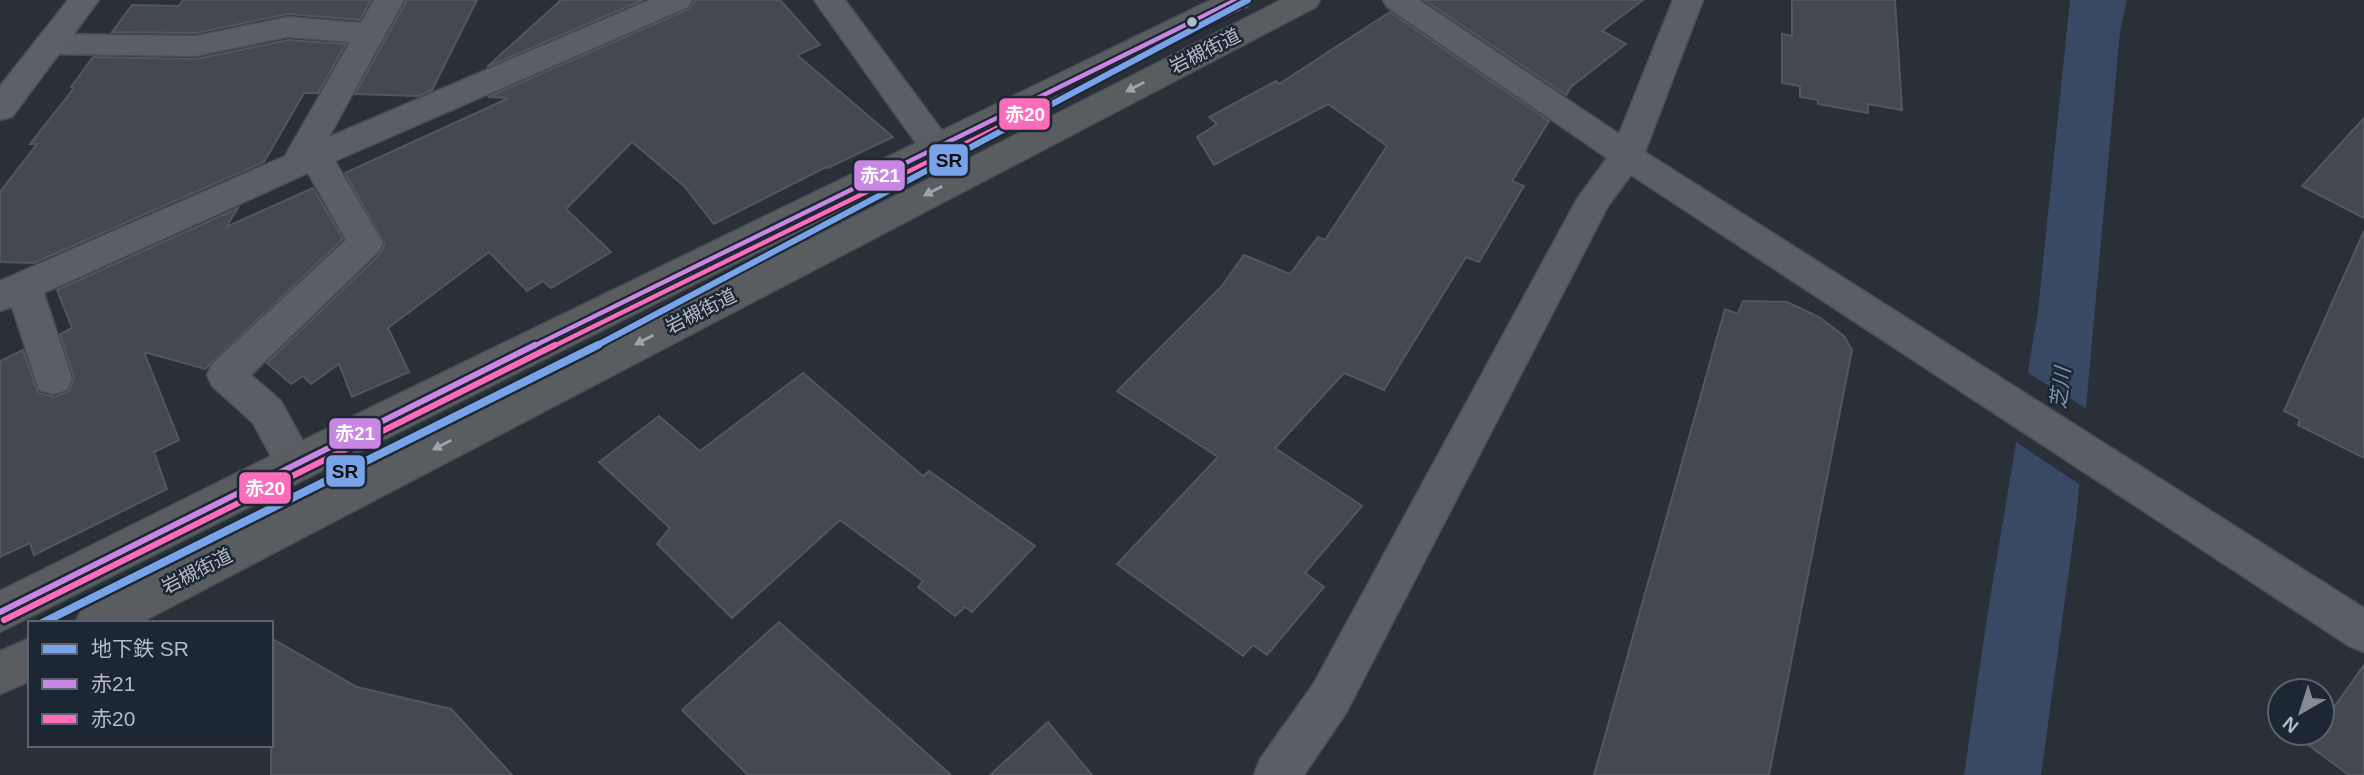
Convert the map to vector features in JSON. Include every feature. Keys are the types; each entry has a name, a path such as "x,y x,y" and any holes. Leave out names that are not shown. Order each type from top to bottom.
{"highway":[{"name":"岩槻街道","path":"0,612 295,463 1236,0"},
{"name":"岩槻街道","path":"101,621 1305,0"},
{"path":"0,673 28,658"}],"main road":[{"path":"0,109 84,0"}],"street":[{"path":"306,160 389,0"},
{"path":"53,379 12,292 306,160 677,0"},
{"path":"829,0 937,148"},
{"path":"1398,0 1627,156 2364,632"},
{"path":"1277,775 1330,698 1594,199 1627,156 1688,0"},
{"path":"50,44 196,46 288,27 370,34"},
{"path":"295,463 267,412 226,375 365,243 306,160"}],"water":[{"name":"芝川","path":"2070,0 2127,0 2120,31 2076,519 2041,775 1964,775 1987,617 2038,311"}],"pier":[{"path":"2025,371 2089,410 2082,486 2013,440"}],"building":[{"path":"183,0 371,0 360,20 288,14 196,33 112,32 132,5 179,6"},
{"path":"407,0 477,0 432,90 419,96 355,94"},
{"path":"561,0 643,0 487,67"},
{"path":"695,0 780,0 820,45 797,55 893,137 826,167 714,224 684,186 632,142 566,209 611,252 551,288 543,281 527,291 489,252 388,328 409,372 352,397 339,364 311,384 303,376 291,384 267,363 380,254 385,244 345,173 509,98 488,97 689,9"},
{"path":"1424,0 1643,0 1602,31 1626,44 1571,87 1566,95"},
{"path":"1792,0 1895,0 1902,110 1868,104 1868,113 1818,104 1818,100 1800,97 1800,86 1782,83 1782,34 1792,36"},
{"path":"1390,12 1549,121 1512,181 1524,186 1479,262 1466,257 1384,390 1344,373 1275,448 1362,506 1305,573 1324,587 1267,655 1253,645 1243,656 1117,564 1218,457 1117,391 1221,287 1244,255 1290,274 1318,237 1325,240 1387,146 1328,104 1214,165 1197,137 1217,124 1209,117 1276,81 1279,84"},
{"path":"288,40 346,44 318,93 304,93 264,162 34,263 0,262 0,192 37,144 30,144 74,88 71,87 93,57 196,59"},
{"path":"2364,118 2364,218 2302,186"},
{"path":"313,188 343,239 205,369 144,352 179,440 154,452 167,489 34,555 30,543 0,557 0,361 23,350 38,393 54,397 69,391 74,378 60,334 72,328 57,290 238,208 226,227"},
{"path":"2364,231 2364,458 2298,425 2300,419 2284,411"},
{"path":"1743,301 1787,302 1819,317 1844,336 1852,350 1769,775 1594,775 1725,309 1738,314"},
{"path":"803,373 923,476 929,471 1035,546 972,612 965,607 955,616 918,587 923,581 840,520 732,618 657,544 670,528 599,462 659,416 700,451"},
{"path":"779,622 951,775 748,775 682,710"},
{"path":"273,639 357,687 451,709 512,775 271,775"},
{"path":"2364,665 2364,775 2349,775 2311,747 2336,747 2336,704"},
{"path":"1048,722 1092,775 990,775"}],"metro line":[{"name":"SR","path":"46,621 669,309 1248,0"}],"transit line":[{"name":"赤21","path":"0,612 295,463 1236,0"},
{"name":"赤20","path":"4,620 299,471 1240,8"}]}
